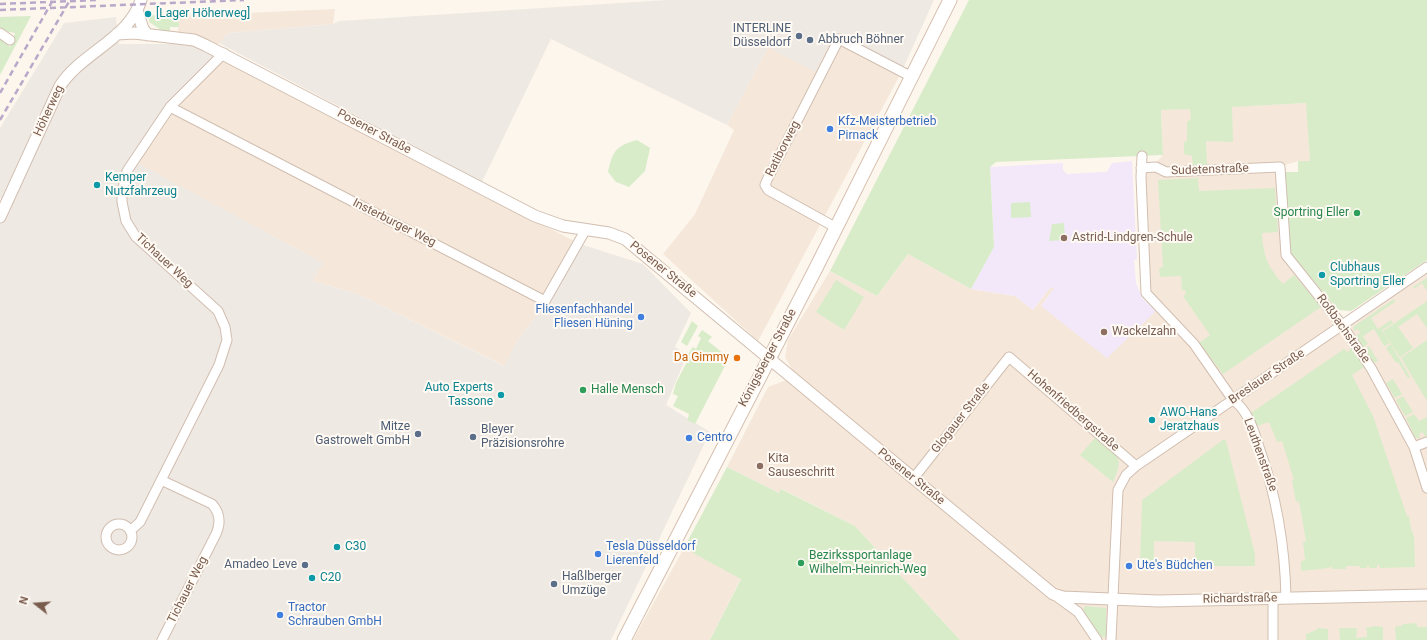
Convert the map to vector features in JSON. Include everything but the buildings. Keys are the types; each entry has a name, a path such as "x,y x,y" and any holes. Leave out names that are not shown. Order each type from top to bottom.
{"main road":[{"name":"Königsberger Straße","path":"624,640 836,227 950,0"}],"street":[{"name":"Höherweg","path":"0,217 60,86 72,71 128,24 139,5"},
{"path":"139,5 142,29 148,35"},
{"path":"0,33 10,40"},
{"name":"Posener Straße","path":"117,34 148,35 194,40 224,53 535,216 563,226 609,232 625,239 913,479 1053,594 1078,612 1097,640"},
{"name":"Ratiborweg","path":"836,227 768,190 765,185 839,39 912,77"},
{"name":"Tichauer Weg","path":"130,531 140,522 219,365 227,340 225,327 218,311 144,246 130,229 123,211 122,192 127,171 170,107 224,53"},
{"name":"Insterburger Weg","path":"170,107 545,301 586,229"},
{"name":"Leuthenstraße","path":"1142,156 1141,168 1147,296 1196,346 1233,400 1240,405 1253,429 1275,496 1285,557 1286,598"},
{"name":"Sudetenstraße","path":"1141,168 1156,168 1166,172 1280,167"},
{"name":"Roßbachstraße","path":"1280,167 1286,255 1342,325 1371,368 1414,447 1427,488"},
{"name":"Breslauer Straße","path":"1111,640 1118,490 1126,475 1136,466 1342,325 1367,306 1427,267"},
{"name":"Hohenfriedbergstraße","path":"1009,357 1136,466"},
{"name":"Glogauer Straße","path":"913,479 1009,357"},
{"path":"1414,447 1427,442"},
{"name":"Tichauer Weg","path":"161,480 212,504 216,509 220,522 216,534 162,640"},
{"name":"Richardstraße","path":"1053,594 1064,597 1113,600 1427,595"},
{"path":"1273,598 1273,640"}],"shaded area":[{"path":"667,0 934,0 901,73 834,37 815,72 768,47 727,125 551,39 482,182 219,43 228,33 333,24 339,21"},
{"path":"335,9 333,24 228,33 217,46 186,32 178,32 178,16"},
{"path":"116,17 119,44 191,44 216,57 171,112 138,163 323,263 312,281 358,294 504,366 517,341 547,301 580,244 643,264 691,313 675,347 687,355 666,405 710,432 611,640 0,640 0,208 3,201 0,198 0,128 64,23"},
{"path":"834,37 901,73 758,341 663,254 695,214 734,130 727,125 768,47"},
{"path":"216,57 580,244 547,301 517,341 505,366 358,294 312,281 323,263 137,163 171,112"},
{"path":"1307,103 1310,161 1298,161 1279,167 1285,255 1337,318 1349,321 1427,268 1427,590 1116,597 1054,591 794,373 785,357 788,340 830,271 877,296 908,254 971,289 1015,296 1033,310 1049,289 1056,286 1041,306 1156,311 1146,293 1142,177 1163,155 1161,110"},
{"name":"Astrid-Lindgren-Schule","path":"1132,161 1137,259 1134,260 1136,283 1143,299 1156,311 1107,358 1041,306 1055,287 1049,289 1033,310 1015,296 971,289 994,247 990,167 1063,163 1063,170 1067,174 1107,172 1112,163"},
{"path":"789,379 1055,601 1114,604 1427,598 1427,640 960,640 855,526 782,489 779,493 727,467 768,387"},
{"path":"684,548 741,578 710,640 633,640"}],"green space":[{"path":"969,0 1427,0 1427,260 1351,311 1338,310 1290,253 1285,172 1298,172 1298,161 1310,161 1306,103 1232,107 1233,142 1206,141 1207,165 1193,166 1192,156 1184,154 1184,142 1187,141 1187,122 1191,119 1190,109 1161,110 1163,155 996,162 990,167 994,247 971,289 908,254 877,296 830,271"},
{"path":"149,15 178,16 179,27 170,27 170,32 164,32 149,22"},
{"path":"31,16 0,75 0,36 10,47 15,33 0,30 0,17"},
{"path":"637,140 650,148 645,171 629,187 616,182 608,172 616,150 624,144"},
{"path":"1198,178 1199,191 1275,188 1278,232 1262,233 1267,261 1283,284 1294,275 1321,307 1223,374 1199,343 1210,335 1183,296 1186,294 1185,290 1182,290 1181,276 1160,277 1159,268 1163,267 1158,180"},
{"path":"1030,202 1031,217 1011,218 1011,203"},
{"path":"1064,223 1065,240 1049,241 1052,224"},
{"path":"1427,278 1427,291 1422,283 1414,289 1413,287"},
{"path":"836,280 864,297 844,330 816,312"},
{"path":"1394,299 1395,302 1371,318 1378,329 1391,320 1393,323 1382,330 1390,343 1384,346 1374,329 1363,336 1368,344 1363,347 1356,336 1360,333 1358,329 1354,331 1353,327"},
{"path":"1427,301 1427,328 1417,314 1398,327 1413,348 1400,357 1383,331"},
{"path":"692,321 698,326 687,346 681,342"},
{"path":"702,330 712,337 708,341 729,358 695,424 687,420 689,414 673,406 678,396 673,394 676,383 690,356 688,354 693,347 696,349 701,338 698,336"},
{"path":"1427,340 1427,401 1401,358"},
{"path":"1391,344 1410,377 1408,378 1398,362 1396,363 1386,348"},
{"path":"1369,346 1378,361 1374,363 1365,349"},
{"path":"1352,348 1364,367 1352,375 1373,416 1407,516 1409,516 1411,529 1414,536 1415,567 1380,568 1379,565 1377,565 1377,568 1369,568 1369,566 1367,566 1367,568 1360,568 1359,566 1346,566 1346,569 1332,569 1332,567 1330,567 1301,571 1301,561 1305,560 1303,542 1306,541 1299,501 1296,502 1292,481 1294,480 1282,441 1277,442 1269,422 1257,426 1251,413 1344,349 1347,352"},
{"path":"1393,379 1402,394 1395,398 1386,383"},
{"path":"1403,396 1413,412 1405,416 1396,400"},
{"path":"1414,414 1419,421 1427,417 1427,436 1425,437 1423,432 1419,434 1420,439 1415,437 1406,418"},
{"path":"1095,438 1113,452 1119,460 1119,466 1113,482 1080,455"},
{"path":"1224,439 1226,441 1255,554 1255,566 1195,566 1195,542 1154,541 1154,566 1140,566 1142,500"},
{"name":"Bezirkssportanlage Wilhelm-Heinrich-Weg","path":"727,467 779,493 781,489 855,526 960,640 710,640 741,579 684,548"},
{"path":"1085,606 1106,608 1106,637 1100,636 1083,610"},
{"path":"1417,623 1417,627 1427,627 1427,640 1396,640 1395,627 1403,624"},
{"path":"1375,626 1383,627 1383,640 1340,640 1339,628 1357,628 1356,638 1367,637 1367,630 1365,628"},
{"path":"1317,628 1328,629 1328,640 1306,640 1306,634 1317,630"}],"railway":[{"path":"0,93 53,0"},
{"path":"0,120 70,0"},
{"path":"0,4 98,0"},
{"path":"0,10 244,0"}],"place":[{"name":"[Lager Höherweg]","path":"148,14"},
{"name":"INTERLINE Düsseldorf","path":"799,36"},
{"name":"Abbruch Böhner","path":"810,40"},
{"name":"Kfz-Meisterbetrieb Pirnack","path":"830,129"},
{"name":"Kemper Nutzfahrzeug","path":"97,185"},
{"name":"Sportring Eller","path":"1357,213"},
{"name":"Astrid-Lindgren-Schule","path":"1064,238"},
{"name":"Clubhaus Sportring Eller","path":"1322,275"},
{"name":"Fliesenfachhandel Fliesen Hüning","path":"641,317"},
{"name":"Wackelzahn","path":"1104,332"},
{"name":"Da Gimmy","path":"737,358"},
{"name":"Halle Mensch","path":"583,390"},
{"name":"Auto Experts Tassone","path":"501,395"},
{"name":"AWO-Hans Jeratzhaus","path":"1152,420"},
{"name":"Mitze Gastrowelt GmbH","path":"418,434"},
{"name":"Bleyer Präzisionsrohre","path":"473,437"},
{"name":"Centro","path":"689,438"},
{"name":"Kita Sauseschritt","path":"760,466"},
{"name":"C30","path":"337,547"},
{"name":"Tesla Düsseldorf Lierenfeld","path":"598,554"},
{"name":"Bezirkssportanlage Wilhelm-Heinrich-Weg","path":"801,563"},
{"name":"Amadeo Leve","path":"305,565"},
{"name":"Ute's Büdchen","path":"1129,566"},
{"name":"C20","path":"312,578"},
{"name":"Haßlberger Umzüge","path":"554,584"},
{"name":"Tractor Schrauben GmbH","path":"280,615"}]}
